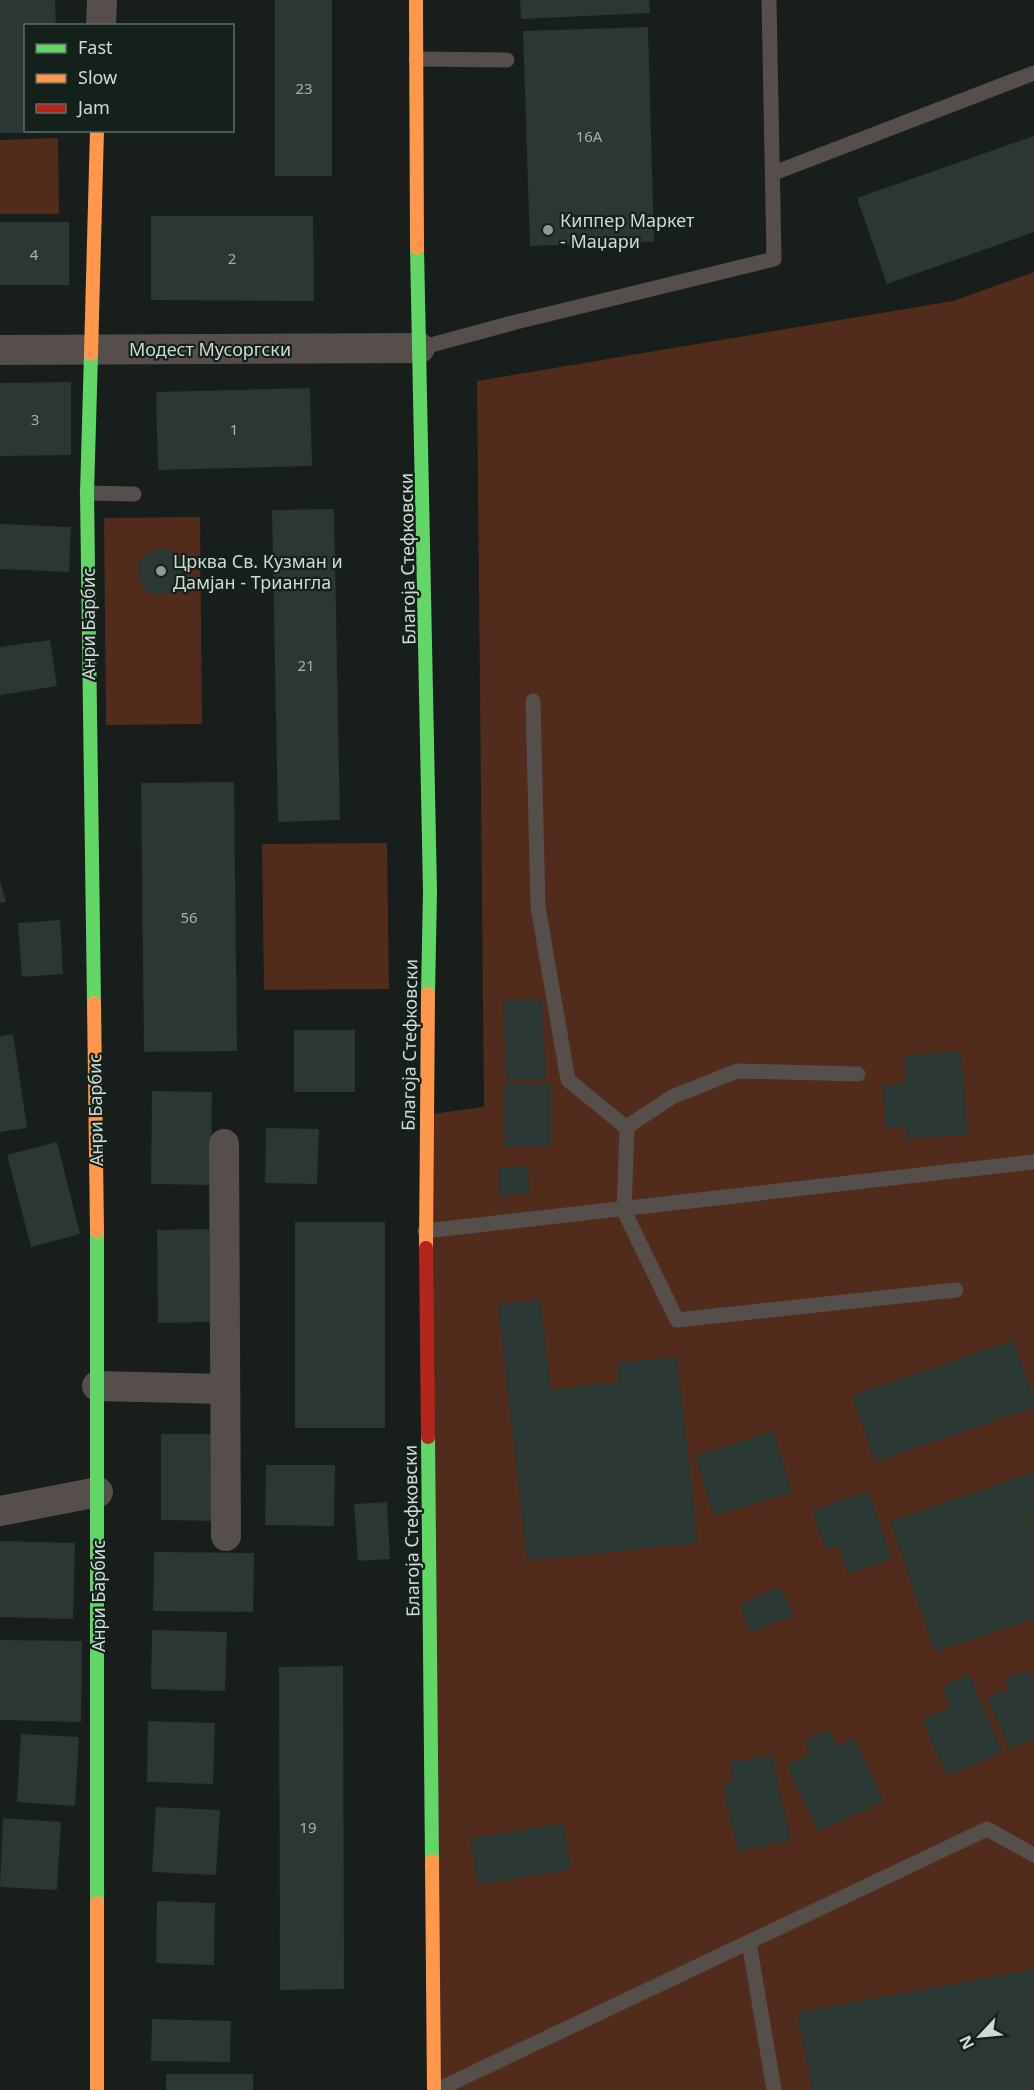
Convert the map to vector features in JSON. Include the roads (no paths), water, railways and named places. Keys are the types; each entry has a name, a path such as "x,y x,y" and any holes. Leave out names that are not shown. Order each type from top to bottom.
{"main road":[{"name":"Благоја Стефковски","path":"416,0 415,120 430,891 425,1103 425,1231 435,2090"},
{"name":"Анри Барбис","path":"97,132 87,493 97,1185 98,2090"}],"street":[{"path":"101,24 102,0"},
{"name":"Модест Мусоргски","path":"0,350 420,348"},
{"path":"224,1144 226,1536"},
{"path":"97,1386 224,1389"},
{"path":"0,1511 98,1492"}],"lane":[{"path":"420,348 516,322 774,259 769,0"},
{"path":"416,59 507,60"},
{"path":"774,173 1034,74"},
{"path":"87,493 134,494"},
{"path":"532,701 538,907 568,1080 625,1128"},
{"path":"89,753 107,752"},
{"path":"625,1128 672,1097 737,1071 858,1074"},
{"path":"625,1128 624,1211 677,1320 956,1290"},
{"path":"425,1231 624,1211 1034,1162"},
{"path":"435,2090 987,1829 1034,1855"},
{"path":"748,1942 774,2090"}],"place":[{"name":"Киппер Маркет - Маџари","path":"548,230"},
{"name":"Црква Св. Кузман и Дамјан - Триангла","path":"161,571"}]}
